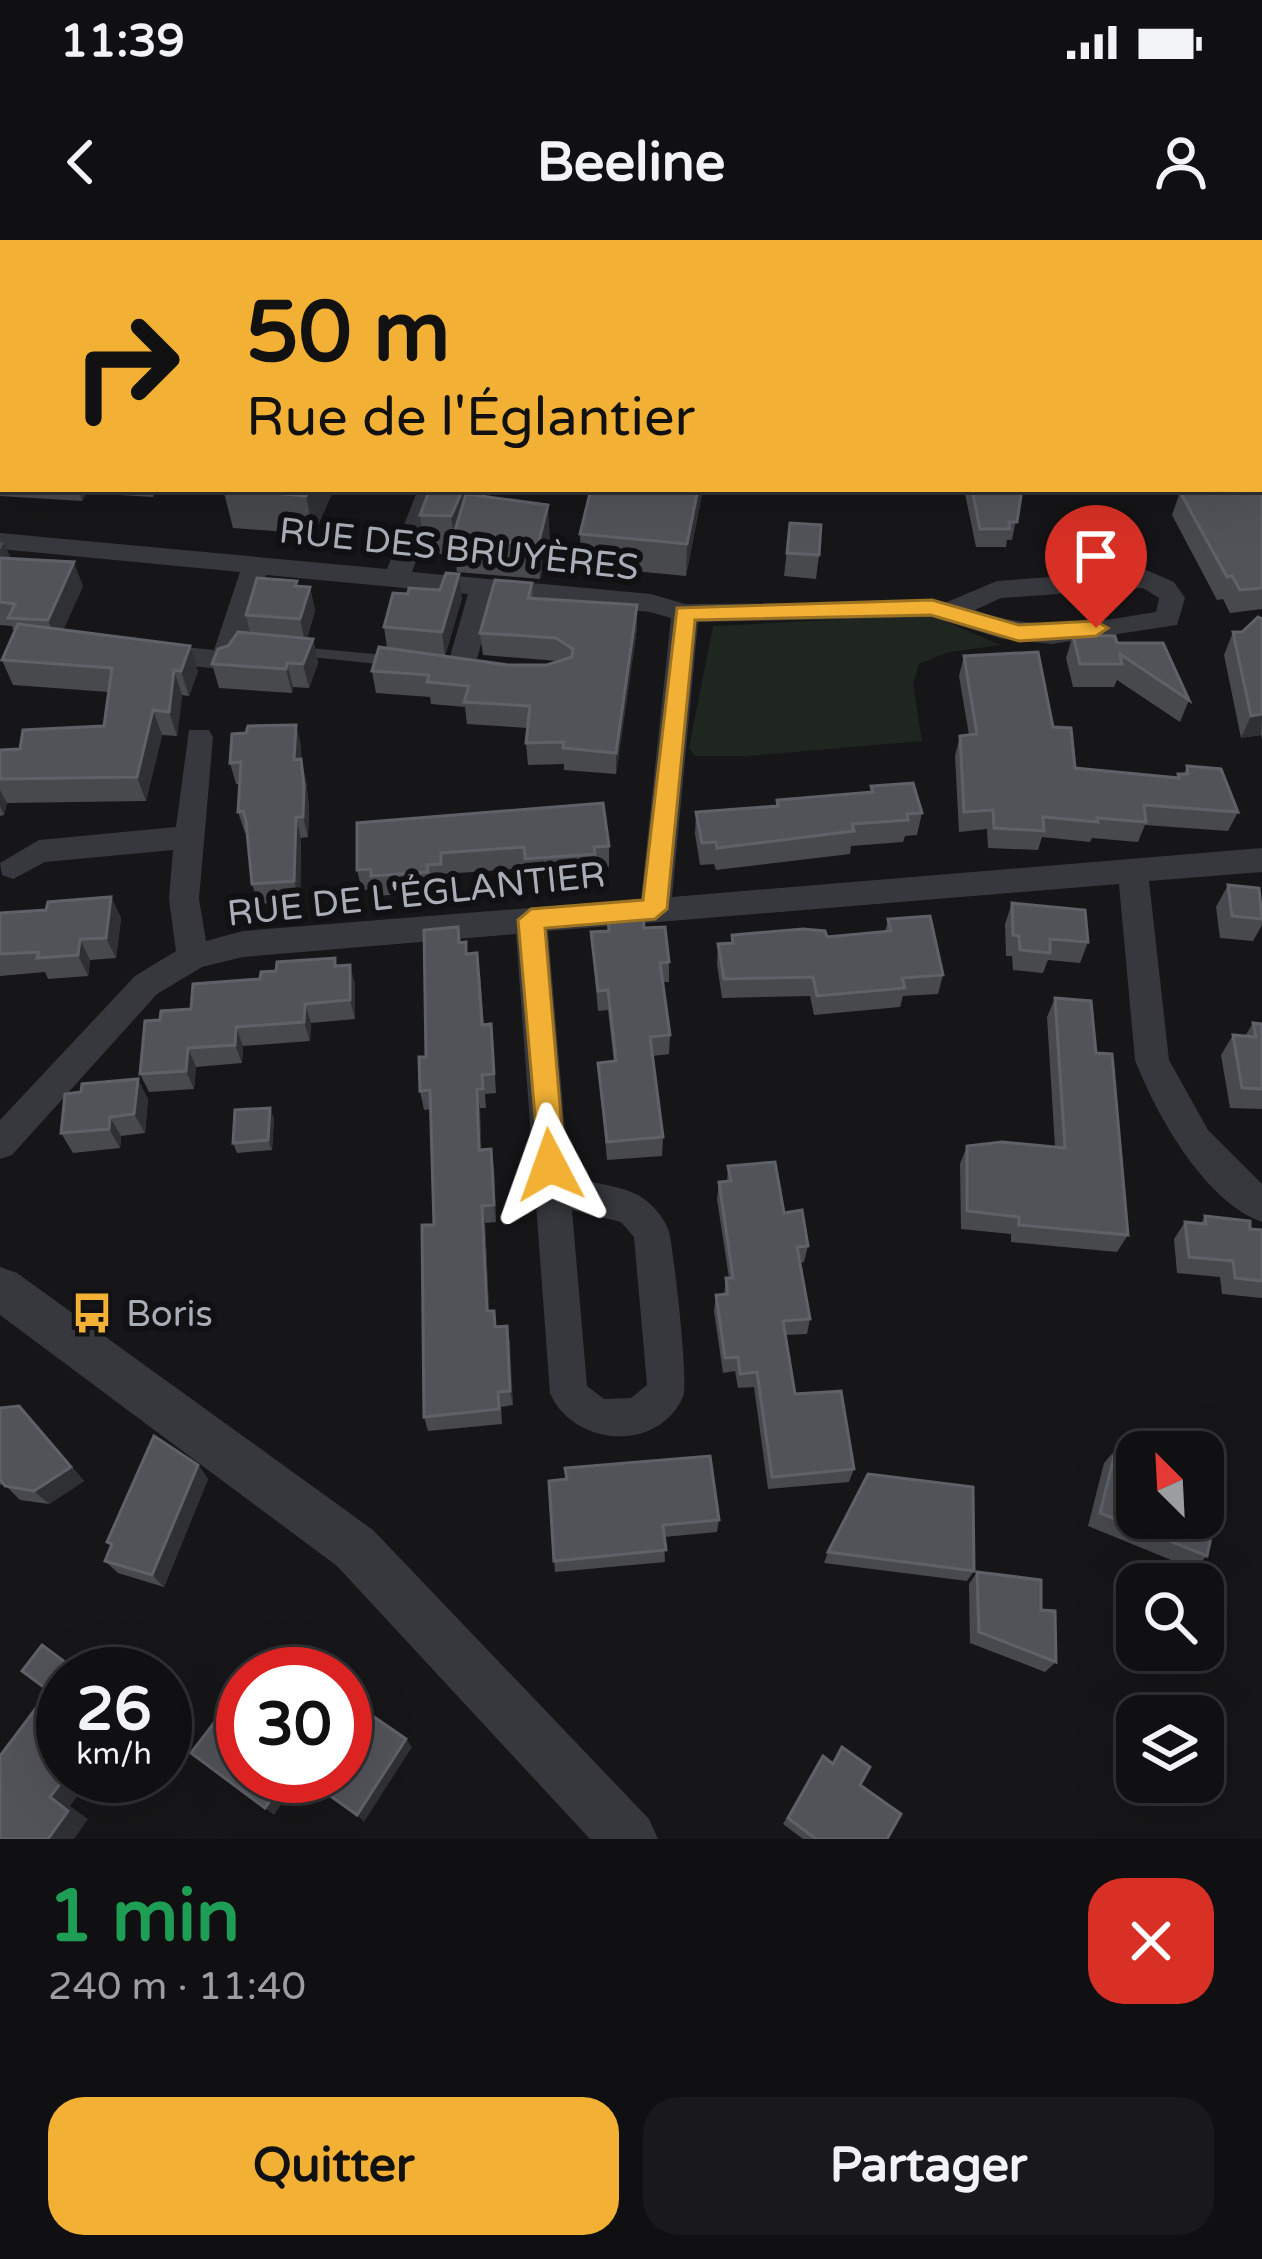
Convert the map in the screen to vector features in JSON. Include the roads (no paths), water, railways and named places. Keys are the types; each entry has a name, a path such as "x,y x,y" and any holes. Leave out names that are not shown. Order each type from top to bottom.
{"street":[{"path":"397,576 429,492"},
{"name":"RUE DES BRUYÈRES","path":"0,541 397,576 651,603 685,613 953,610"},
{"path":"118,649 235,651 256,563"},
{"path":"1146,579 1165,588 1172,598 1168,620 1061,633 1019,633 953,610 997,590 1146,579"},
{"path":"483,587 450,666 518,671"},
{"path":"655,909 685,613"},
{"path":"193,957 184,899 199,737"},
{"path":"13,867 39,851 188,837"},
{"name":"RUE DE L'ÉGLANTIER","path":"0,1144 146,985 193,957 243,944 1262,860"},
{"path":"1133,871 1152,1060 1161,1086 1178,1118 1215,1162 1262,1206"},
{"path":"531,920 552,1189 569,1393 595,1420 641,1416 657,1406 667,1390 651,1231 632,1209 552,1189"},
{"path":"0,1288 355,1547 628,1838"}],"lane":[{"path":"277,650 415,662"}],"place":[{"name":"Boris","path":"92,1313"}]}
